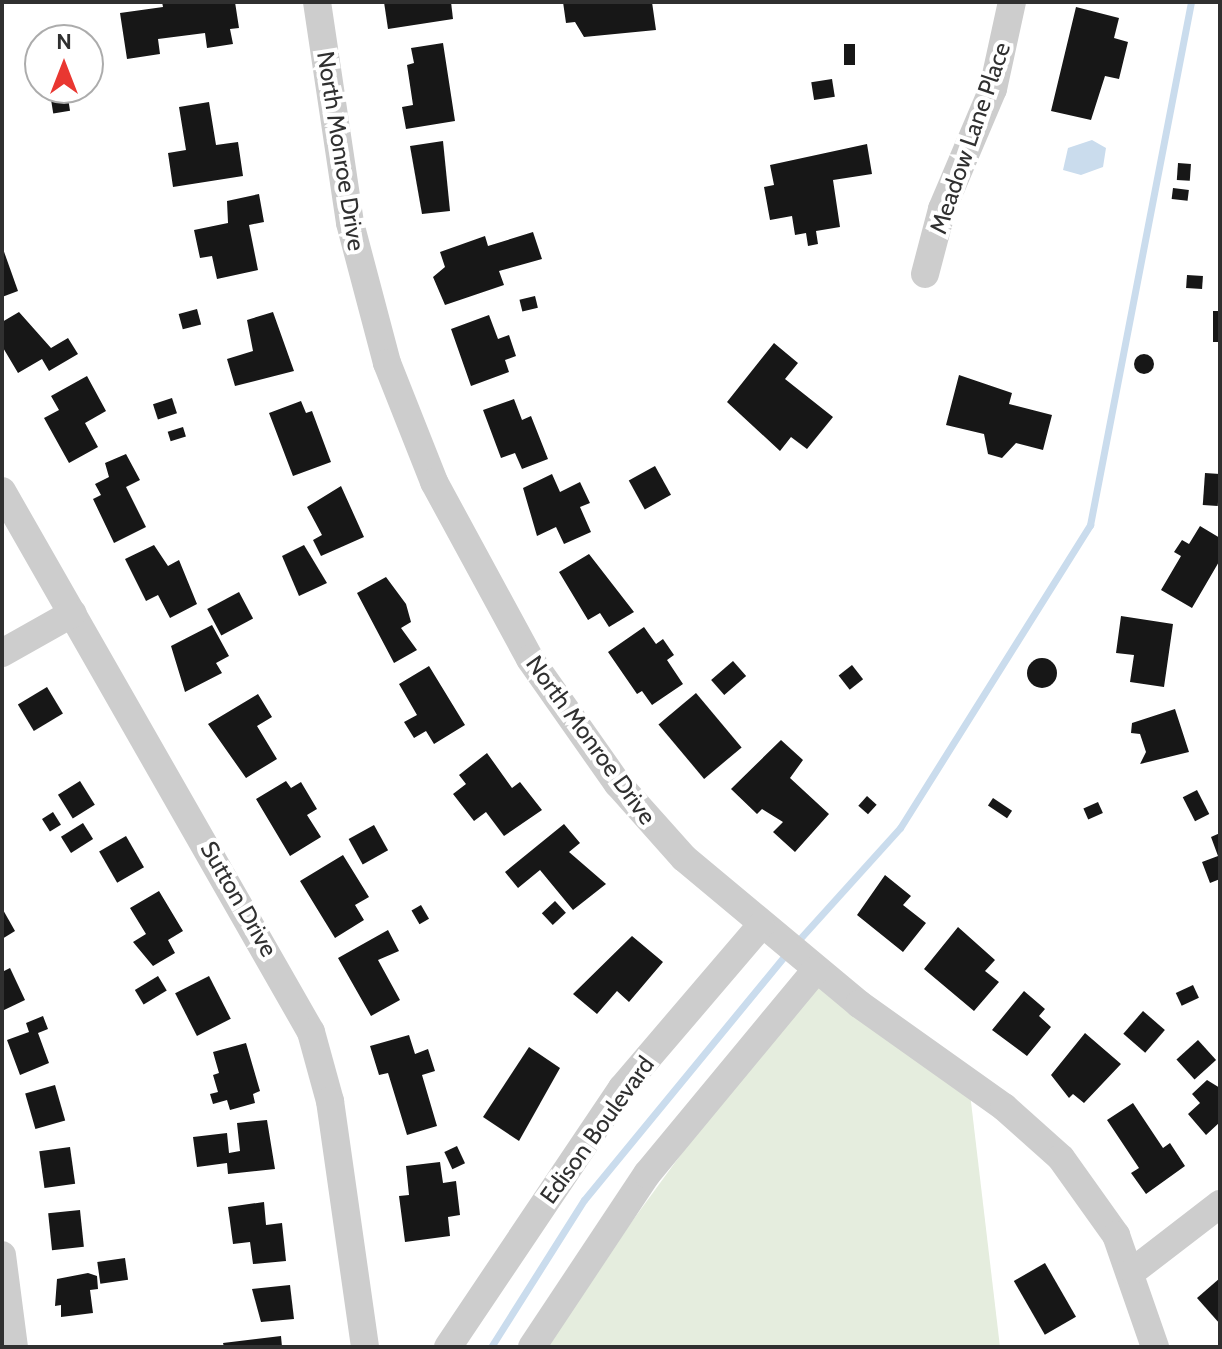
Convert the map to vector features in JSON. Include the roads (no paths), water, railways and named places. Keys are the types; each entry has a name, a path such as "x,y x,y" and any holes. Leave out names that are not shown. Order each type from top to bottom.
{"street":[{"name":"North Monroe Drive","path":"317,2 364,284 434,482 490,591 574,725 684,858 811,966 1026,1124 1088,1191 1133,1271 1155,1347"},
{"name":"Meadow Lane Place","path":"925,274 942,209 993,89 1012,2"},
{"name":"Sutton Drive","path":"2,491 311,1032 330,1101 365,1347"},
{"path":"2,653 73,613"},
{"name":"Edison Boulevard","path":"448,1347 622,1088 765,928"},
{"path":"532,1347 647,1174 811,966"},
{"path":"1133,1271 1220,1204"},
{"path":"2,1255 14,1347"}],"water":[{"path":"1092,140 1106,148 1103,167 1081,175 1063,170 1068,148"}],"waterway":[{"path":"796,943 900,828 1090,525 1191,2"},
{"path":"491,1347 584,1200 788,952"}]}
